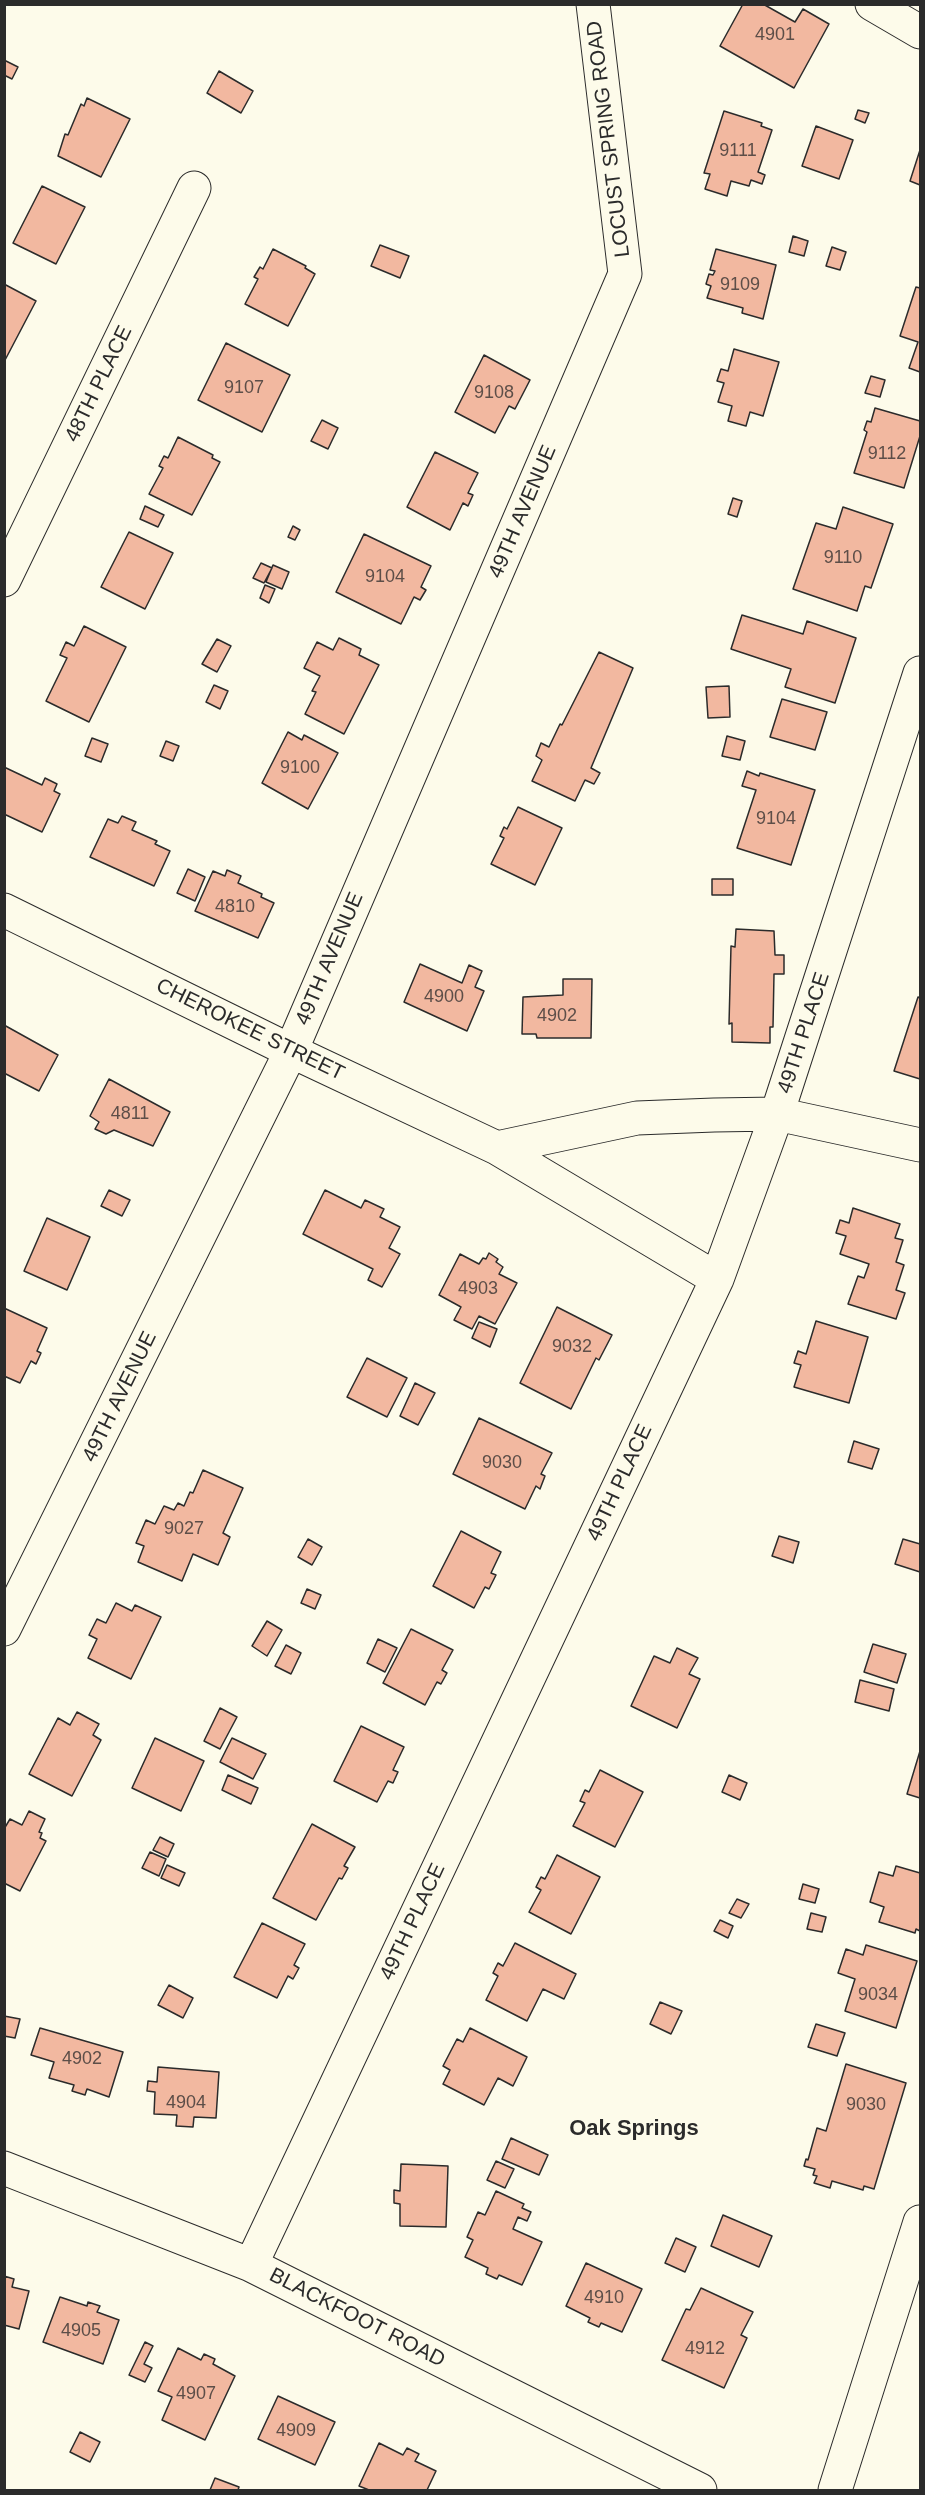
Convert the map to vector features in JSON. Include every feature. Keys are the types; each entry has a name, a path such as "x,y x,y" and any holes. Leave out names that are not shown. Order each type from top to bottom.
{"street":[{"name":"LOCUST SPRING ROAD","path":"593,4 626,274"},
{"path":"872,4 921,32"},
{"name":"48TH PLACE","path":"4,580 194,188"},
{"name":"49TH AVENUE","path":"4,1629 291,1051 626,274"},
{"name":"49TH PLACE","path":"251,2265 717,1279 777,1114 921,673"},
{"name":"CHEROKEE STREET","path":"4,910 291,1051 497,1148 717,1279"},
{"path":"497,1148 637,1118 777,1114 921,1145"},
{"name":"BLACKFOOT ROAD","path":"4,2168 251,2265 700,2490"},
{"path":"835,2490 921,2222"}],"building":[{"path":"743,4 763,4 795,22 803,9 829,24 794,88 720,46"},
{"path":"4,60 18,67 12,79 4,75"},
{"path":"219,71 253,91 241,113 207,93"},
{"path":"87,98 130,119 101,177 58,156 65,134 68,135 81,104 84,106"},
{"path":"858,110 869,113 865,123 855,119"},
{"path":"724,111 762,123 761,126 772,130 758,172 765,175 762,184 751,180 749,186 731,181 727,196 705,189 710,174 704,173"},
{"path":"816,126 853,140 839,179 802,166"},
{"path":"920,150 920,185 910,181"},
{"path":"42,186 85,207 56,264 13,243"},
{"path":"793,236 808,241 804,256 789,252"},
{"path":"380,245 409,256 400,278 371,266"},
{"path":"832,247 846,252 840,270 826,266"},
{"path":"273,249 306,266 305,268 315,274 288,326 245,304 258,279 254,277 260,267 263,269"},
{"path":"716,249 776,265 763,319 742,313 743,308 707,298 711,286 706,284 709,274 713,275 715,271 710,270"},
{"path":"4,284 36,301 4,362"},
{"path":"916,287 920,288 920,372 909,368 918,342 900,336"},
{"path":"226,343 290,375 262,432 198,400"},
{"path":"734,349 779,362 763,416 750,412 746,426 728,421 732,406 718,402 724,383 717,381 721,369 728,371"},
{"path":"484,355 530,380 515,409 509,406 495,433 455,412"},
{"path":"871,376 885,380 880,397 865,393"},
{"path":"875,408 920,421 920,436 904,488 854,473 867,432 864,430 867,421 871,422"},
{"path":"322,420 338,428 328,449 311,441"},
{"path":"178,437 213,455 212,458 220,462 192,515 149,494 163,468 159,466 164,456 168,458"},
{"path":"435,452 478,473 468,493 473,495 468,506 463,503 450,530 407,507"},
{"path":"733,498 742,501 737,517 728,514"},
{"path":"145,506 164,515 158,527 140,519"},
{"path":"843,507 893,524 871,588 865,586 857,611 793,589 816,523 836,529"},
{"path":"293,526 300,530 295,540 288,537"},
{"path":"129,532 173,553 145,609 101,587"},
{"path":"364,534 431,566 421,587 426,590 420,600 414,597 401,624 336,592"},
{"path":"261,563 272,568 264,583 253,578"},
{"path":"273,565 289,572 282,589 266,582"},
{"path":"265,585 275,589 269,603 260,598"},
{"path":"742,615 803,634 807,621 856,638 835,703 785,687 791,669 731,649"},
{"path":"84,626 126,647 89,722 46,701 67,658 60,655 66,642 74,646"},
{"path":"339,638 361,649 359,655 379,665 344,734 305,714 316,692 312,691 320,676 304,668 317,642 333,650"},
{"path":"217,639 231,646 217,672 202,664"},
{"path":"599,652 633,668 591,768 600,773 594,784 585,780 575,801 532,781 542,760 536,756 541,743 549,747"},
{"path":"214,685 228,691 220,709 206,702"},
{"path":"729,686 730,717 708,718 706,687"},
{"path":"782,699 827,712 815,750 770,737"},
{"path":"288,732 302,740 304,735 338,753 308,809 262,783"},
{"path":"727,736 745,741 740,760 722,756"},
{"path":"92,738 108,744 101,762 85,756"},
{"path":"166,741 179,746 173,761 160,756"},
{"path":"4,767 42,785 45,778 57,784 54,791 60,794 42,832 4,814"},
{"path":"747,771 815,790 791,865 737,848 756,790 742,786"},
{"path":"518,807 562,828 535,885 491,864 504,838 500,836 504,827 507,829"},
{"path":"122,816 136,822 132,830 157,841 155,844 170,851 154,886 90,857 108,819 118,823"},
{"path":"188,869 205,877 195,901 177,893"},
{"path":"227,870 241,876 238,883 262,894 261,897 274,903 258,938 195,911 213,871 225,876"},
{"path":"712,879 733,879 733,895 712,895"},
{"path":"736,929 774,931 775,955 784,955 784,974 774,974 773,1027 770,1027 770,1043 732,1042 732,1023 729,1024 731,946 735,947"},
{"path":"420,964 462,983 469,965 482,971 475,987 484,991 467,1031 404,1002"},
{"path":"563,979 592,979 591,1038 537,1038 536,1034 522,1034 523,997 563,995"},
{"path":"918,997 920,998 920,1079 894,1071"},
{"path":"4,1025 58,1055 39,1091 4,1073"},
{"path":"109,1079 170,1112 153,1146 114,1130 106,1134 95,1129 99,1122 90,1116"},
{"path":"109,1190 130,1200 122,1216 101,1206"},
{"path":"325,1190 361,1208 365,1200 384,1209 380,1217 400,1227 389,1248 400,1254 382,1287 368,1280 373,1269 303,1234"},
{"path":"853,1208 900,1224 895,1238 903,1240 896,1262 904,1265 896,1290 905,1293 896,1319 848,1304 858,1276 864,1278 869,1264 840,1254 846,1236 836,1233 840,1220 849,1223"},
{"path":"47,1218 90,1237 67,1290 24,1271"},
{"path":"489,1253 498,1259 496,1262 503,1267 499,1274 517,1283 495,1324 479,1316 472,1329 454,1320 461,1307 439,1295 460,1254 479,1264 483,1258 486,1259"},
{"path":"557,1307 612,1335 599,1360 596,1358 571,1409 520,1383"},
{"path":"4,1308 47,1328 37,1351 41,1353 36,1364 31,1361 20,1383 4,1376"},
{"path":"816,1321 868,1337 849,1403 794,1387 801,1365 794,1363 798,1351 806,1354"},
{"path":"479,1322 497,1329 490,1347 472,1338"},
{"path":"367,1358 407,1378 387,1417 347,1397"},
{"path":"415,1383 435,1393 418,1425 400,1416"},
{"path":"479,1418 552,1453 541,1474 545,1476 540,1489 536,1486 525,1509 453,1474"},
{"path":"854,1441 879,1449 872,1469 848,1462"},
{"path":"203,1470 243,1488 223,1533 230,1537 218,1565 193,1554 182,1581 138,1562 144,1546 136,1543 146,1520 155,1524 164,1506 174,1510 178,1503 184,1506 190,1492 193,1493"},
{"path":"461,1531 501,1552 491,1573 496,1575 489,1589 485,1587 474,1608 433,1586"},
{"path":"779,1536 799,1542 793,1563 772,1556"},
{"path":"308,1539 322,1547 312,1565 298,1557"},
{"path":"903,1539 920,1544 920,1572 895,1564"},
{"path":"307,1589 321,1595 315,1609 301,1603"},
{"path":"116,1603 132,1611 135,1605 161,1617 131,1679 88,1658 97,1639 89,1635 97,1619 106,1623"},
{"path":"267,1621 282,1630 267,1656 252,1646"},
{"path":"411,1629 453,1650 442,1670 447,1673 441,1684 437,1682 425,1705 383,1683"},
{"path":"378,1639 397,1648 385,1672 367,1663"},
{"path":"873,1644 906,1654 897,1683 864,1672"},
{"path":"286,1645 301,1653 291,1674 275,1666"},
{"path":"677,1648 698,1658 689,1674 700,1679 677,1728 631,1706 654,1656 670,1663"},
{"path":"860,1680 894,1689 889,1711 855,1702"},
{"path":"220,1708 237,1717 220,1749 204,1741"},
{"path":"77,1712 99,1724 93,1735 101,1740 72,1796 29,1774 58,1718 70,1725"},
{"path":"361,1726 404,1747 393,1770 398,1772 393,1783 388,1781 377,1802 334,1781"},
{"path":"155,1738 204,1761 181,1811 132,1788"},
{"path":"232,1738 266,1754 253,1779 220,1762"},
{"path":"920,1751 920,1798 907,1794"},
{"path":"600,1770 643,1792 615,1847 573,1826 585,1803 580,1801 585,1790 589,1792"},
{"path":"228,1775 258,1788 251,1804 222,1790"},
{"path":"729,1775 747,1783 740,1800 722,1792"},
{"path":"29,1811 45,1819 39,1832 42,1833 40,1838 46,1841 20,1891 4,1883 4,1829 10,1819 22,1825"},
{"path":"312,1824 355,1847 344,1866 348,1868 342,1879 339,1878 316,1920 273,1898"},
{"path":"160,1837 174,1844 168,1857 153,1850"},
{"path":"150,1852 166,1859 159,1876 142,1868"},
{"path":"557,1855 600,1877 571,1934 529,1912 541,1890 536,1887 541,1877 545,1879"},
{"path":"167,1865 185,1873 179,1886 161,1878"},
{"path":"896,1866 920,1873 920,1931 916,1929 915,1933 879,1922 884,1907 870,1902 879,1872 893,1876"},
{"path":"803,1884 819,1889 815,1903 799,1899"},
{"path":"737,1899 749,1904 741,1918 729,1913"},
{"path":"811,1913 826,1917 822,1932 807,1929"},
{"path":"720,1920 733,1926 728,1938 714,1931"},
{"path":"262,1923 305,1944 294,1965 299,1968 293,1979 288,1976 277,1998 234,1977"},
{"path":"515,1943 576,1974 564,1999 543,1989 527,2021 486,2000 498,1976 493,1973 498,1963 503,1966"},
{"path":"866,1945 917,1961 896,2028 845,2011 855,1979 838,1973 846,1949 863,1955"},
{"path":"169,1985 193,1998 183,2018 158,2005"},
{"path":"660,2002 682,2011 671,2034 650,2024"},
{"path":"4,2016 20,2019 15,2038 4,2036"},
{"path":"816,2024 845,2033 837,2056 808,2047"},
{"path":"40,2028 123,2052 109,2097 87,2089 85,2095 72,2091 74,2085 49,2078 54,2062 31,2055"},
{"path":"470,2028 527,2057 513,2086 498,2078 484,2105 443,2084 450,2070 443,2066 457,2039 463,2042"},
{"path":"846,2064 906,2083 874,2189 864,2186 863,2190 832,2181 830,2188 814,2183 817,2176 813,2175 815,2169 804,2166 806,2159 808,2160 817,2128 826,2131"},
{"path":"158,2067 219,2072 216,2118 194,2117 193,2127 176,2126 177,2115 154,2114 155,2092 147,2091 148,2081 157,2082"},
{"path":"511,2138 548,2155 539,2175 502,2159"},
{"path":"496,2161 514,2169 505,2188 487,2180"},
{"path":"401,2164 448,2166 446,2227 400,2226 400,2204 394,2203 394,2190 400,2191"},
{"path":"496,2191 524,2204 522,2208 531,2212 527,2221 518,2217 513,2229 542,2242 522,2285 499,2275 497,2279 486,2274 488,2268 465,2257 473,2240 467,2237 478,2212 485,2215"},
{"path":"723,2215 772,2236 759,2267 711,2246"},
{"path":"676,2238 696,2247 685,2272 665,2263"},
{"path":"586,2263 642,2289 622,2332 601,2323 599,2327 588,2322 590,2318 566,2306"},
{"path":"4,2276 14,2279 12,2287 29,2291 19,2329 4,2325"},
{"path":"701,2288 753,2312 741,2335 747,2338 724,2388 662,2360 686,2309 690,2310"},
{"path":"60,2297 87,2306 88,2302 100,2306 97,2312 119,2320 103,2364 43,2342"},
{"path":"145,2342 153,2346 144,2364 152,2368 145,2382 129,2375"},
{"path":"178,2348 201,2360 204,2354 215,2359 213,2364 235,2376 205,2440 162,2420 172,2397 158,2391"},
{"path":"278,2396 335,2422 315,2465 258,2439"},
{"path":"80,2432 100,2442 90,2462 70,2452"},
{"path":"379,2443 403,2455 407,2448 419,2454 415,2461 436,2471 427,2490 369,2490 359,2486"},
{"path":"215,2478 239,2487 238,2490 210,2490"}],"district":[{"name":"Oak Springs","path":"634,2129"}]}
